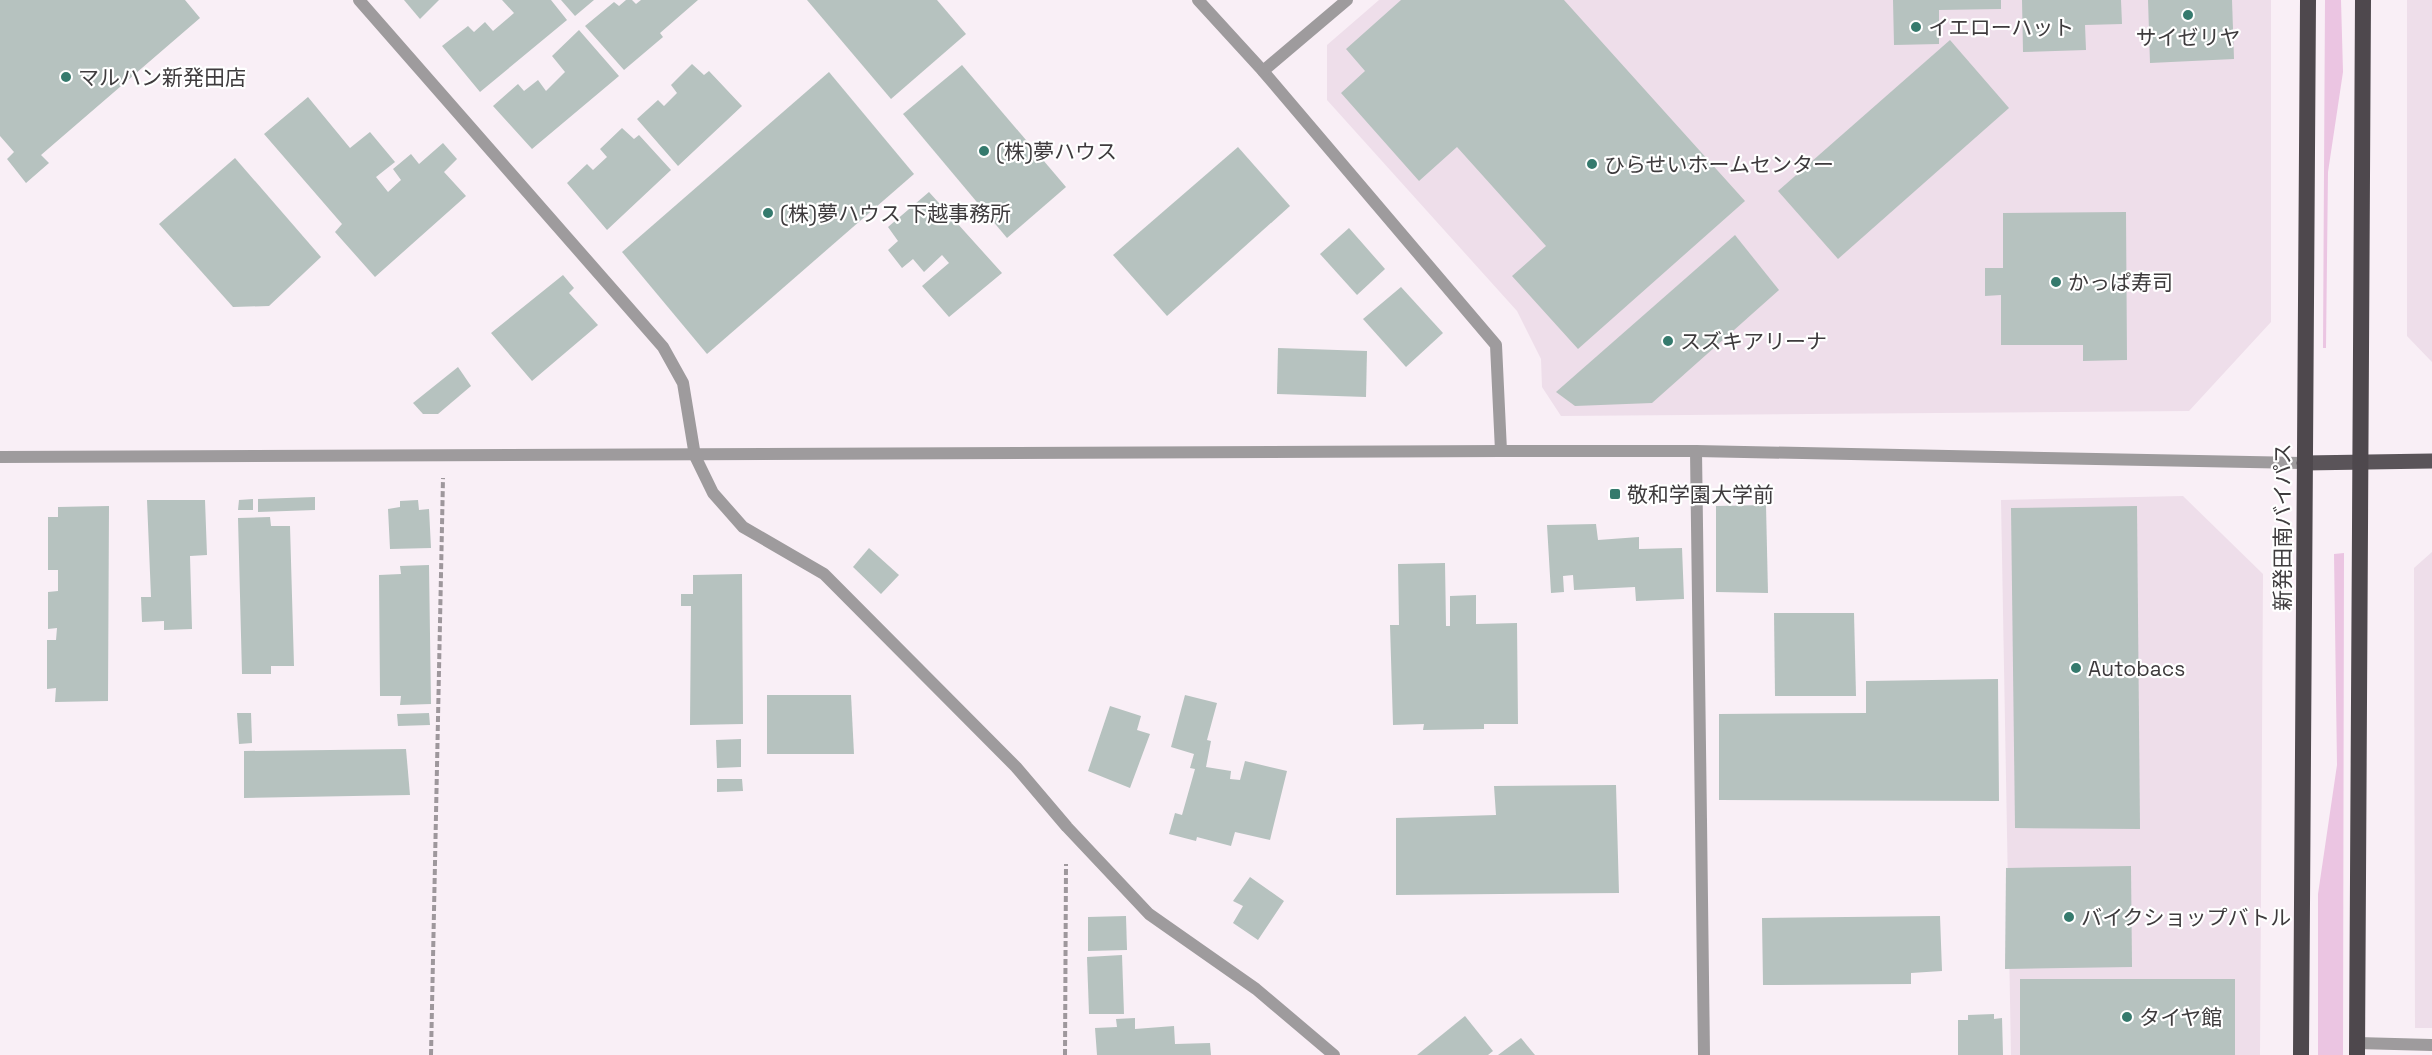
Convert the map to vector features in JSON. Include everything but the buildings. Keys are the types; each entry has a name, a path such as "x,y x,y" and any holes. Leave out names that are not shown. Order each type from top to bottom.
{"highway":[{"name":"新発田南バイパス","path":"2301,1055 2308,0"},
{"path":"2357,1049 2363,0"}],"main road":[{"path":"2304,463 2432,461"}],"street":[{"path":"359,0 663,347 683,383 695,456 712,493 743,527 824,574 1016,767 1067,827 1149,914 1256,989 1334,1055"},
{"path":"1198,0 1263,71 1496,345 1501,451"},
{"path":"1263,71 1347,0"},
{"path":"0,457 1501,451 1696,452 2304,463"},
{"path":"1696,452 1704,1055"},
{"path":"2357,1049 2432,1045"}],"path":[{"path":"431,1055 444,456"},
{"path":"1065,1055 1067,827"}],"shaded area":[{"path":"1379,0 2271,0 2271,322 2189,411 1561,416 1542,387 1541,359 1517,311 1327,100 1327,45"},
{"path":"2325,0 2341,0 2343,72 2328,172 2326,348 2323,348"},
{"path":"2407,0 2432,0 2432,362 2407,336"},
{"path":"2183,496 2263,574 2260,1055 2011,1055 2001,500"},
{"path":"2432,552 2432,1028 2415,1028 2414,568"},
{"path":"2344,553 2343,1055 2318,1055 2318,894 2337,765 2334,554"}],"place":[{"name":"サイゼリヤ","path":"2188,15"},
{"name":"イエローハット","path":"1916,27"},
{"name":"マルハン新発田店","path":"66,77"},
{"name":"(株)夢ハウス","path":"984,151"},
{"name":"ひらせいホームセンター","path":"1592,164"},
{"name":"(株)夢ハウス 下越事務所","path":"768,213"},
{"name":"かっぱ寿司","path":"2056,282"},
{"name":"スズキアリーナ","path":"1668,341"},
{"name":"敬和学園大学前","path":"1615,494"},
{"name":"Autobacs","path":"2076,668"},
{"name":"バイクショップバトル","path":"2069,917"},
{"name":"タイヤ館","path":"2127,1017"}]}
